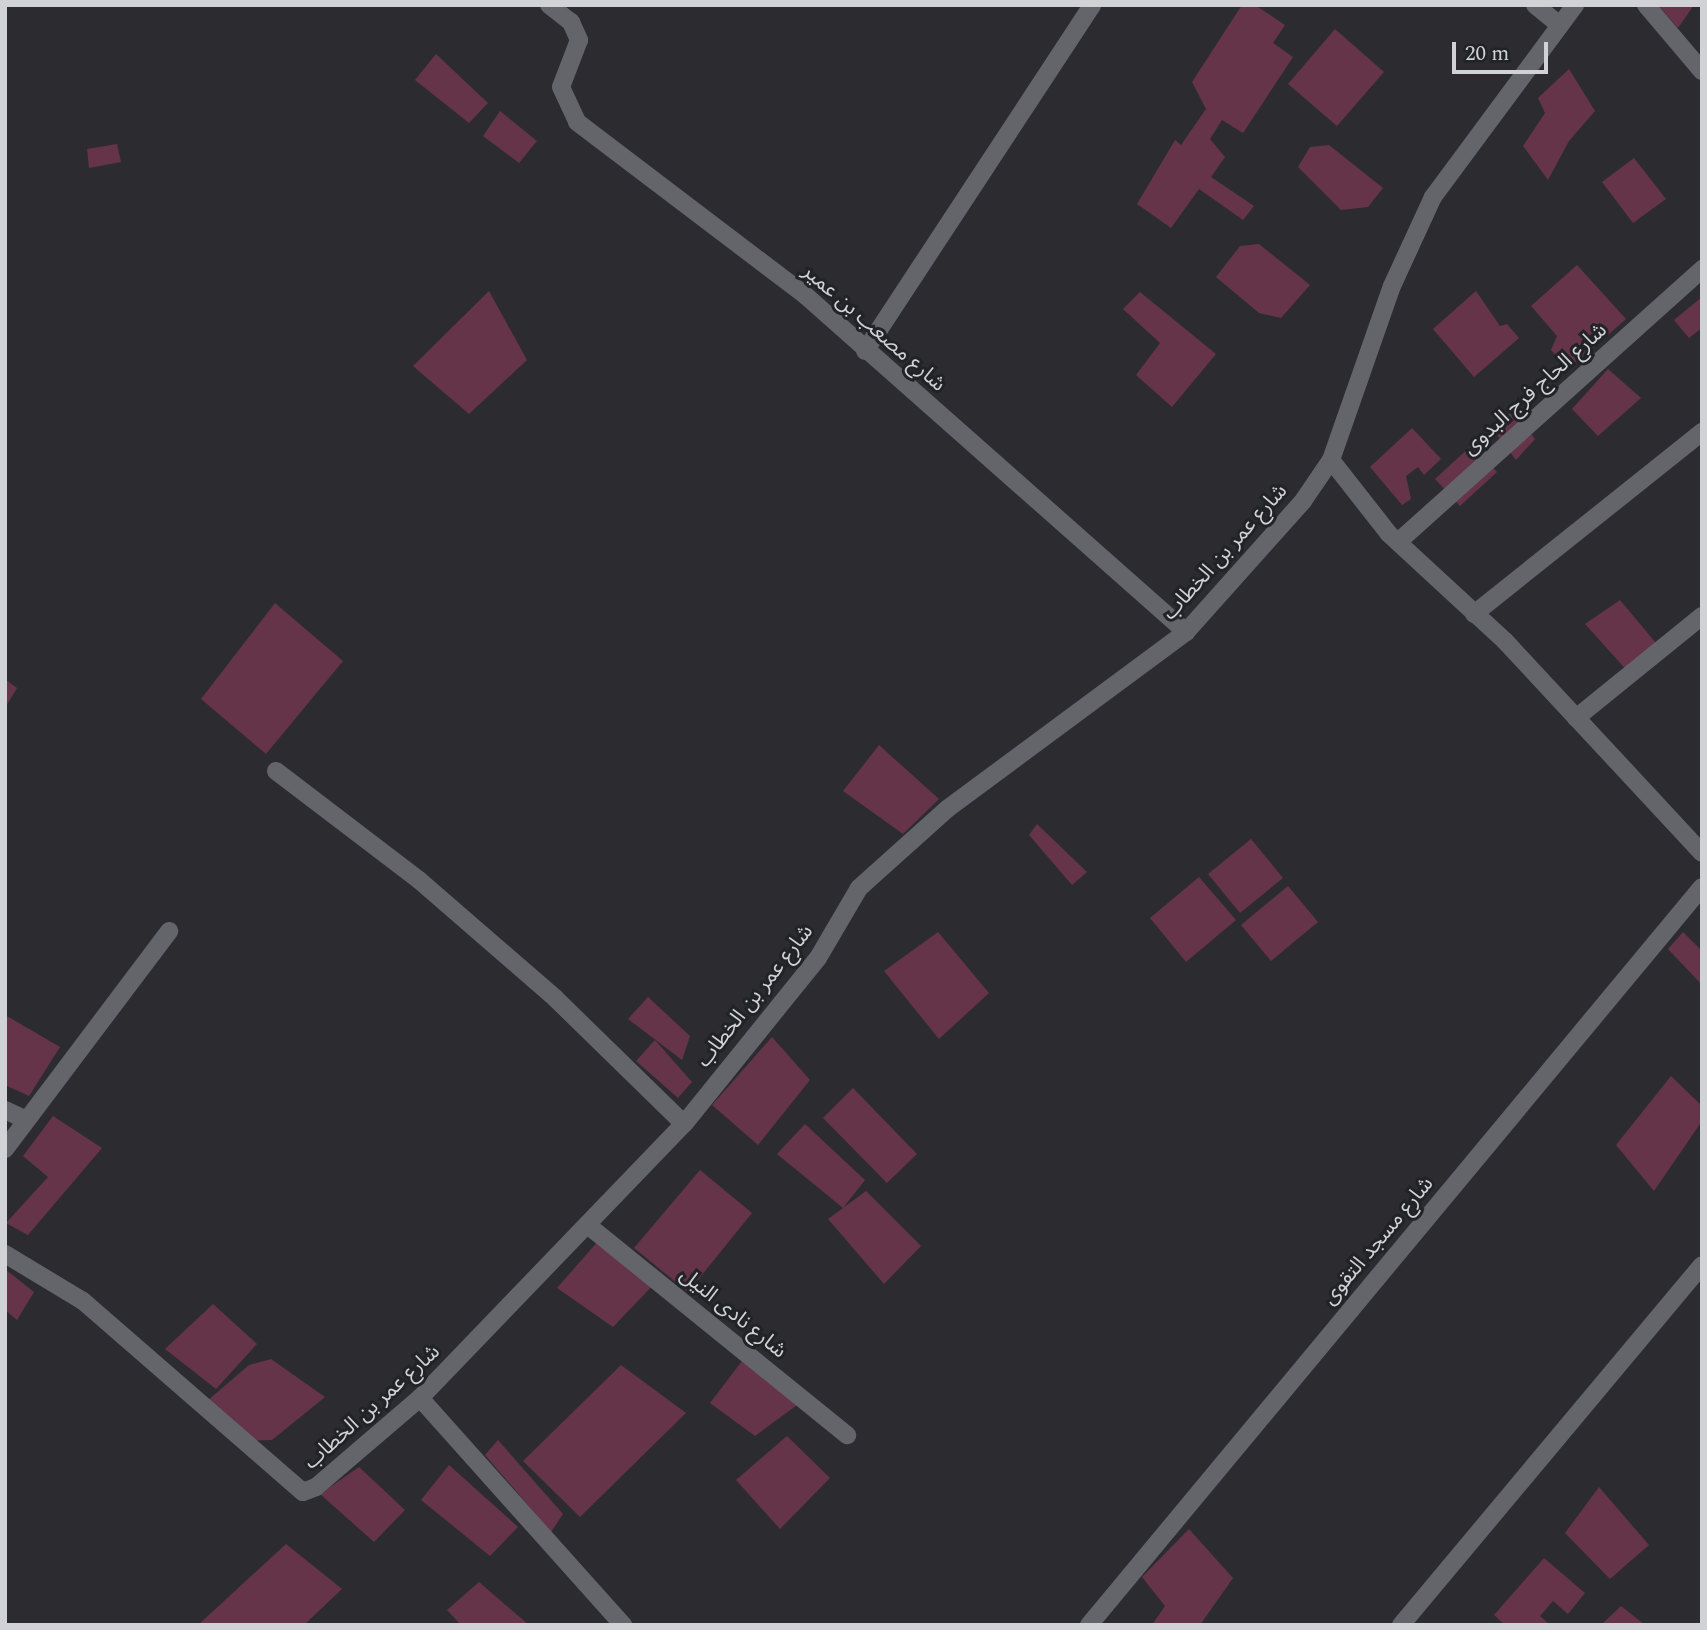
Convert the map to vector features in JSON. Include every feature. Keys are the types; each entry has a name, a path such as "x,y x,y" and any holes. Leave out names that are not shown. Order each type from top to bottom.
{"street":[{"name":"شارع مصعب بن عمير","path":"549,5 571,22 578,56 561,87 577,122 805,295 865,351 1186,632"},
{"path":"865,351 1092,5"},
{"path":"1535,5 1560,25"},
{"name":"شارع عمر بن الخطاب","path":"5,1254 83,1301 303,1492 420,1398 590,1227 684,1124 818,958 859,888 947,809 1186,632 1303,500 1331,460 1392,286 1433,197 1575,5"},
{"path":"1646,5 1702,71"},
{"name":"شارع الحاج فرج البدوى","path":"1398,542 1702,268"},
{"path":"1474,614 1702,432"},
{"path":"1331,460 1398,542 1474,614 1576,718 1702,853"},
{"path":"1576,718 1702,616"},
{"path":"276,771 419,880 555,998 684,1124"},
{"name":"شارع مسجد التقوى","path":"1089,1625 1702,887"},
{"path":"5,1149 169,932"},
{"path":"5,1111 26,1120"},
{"name":"شارع نادى النيل","path":"590,1227 847,1435"},
{"path":"1401,1625 1702,1265"},
{"path":"420,1398 623,1625"}],"building":[{"path":"1242,5 1255,5 1285,25 1273,43 1293,57 1243,133 1222,120 1210,139 1225,157 1211,177 1254,206 1243,220 1199,189 1171,228 1137,204 1175,140 1181,145 1206,109 1192,82"},
{"path":"1658,5 1694,5 1678,28"},
{"path":"1335,29 1384,72 1337,126 1288,84"},
{"path":"436,54 488,103 469,123 415,80"},
{"path":"1569,69 1595,111 1569,141 1548,180 1523,146 1545,113 1538,98"},
{"path":"500,111 537,141 519,163 483,136"},
{"path":"117,144 121,162 89,168 87,149"},
{"path":"1329,145 1383,188 1368,207 1341,210 1298,167 1310,147"},
{"path":"1634,158 1666,199 1633,223 1602,182"},
{"path":"1259,244 1310,285 1281,318 1259,313 1216,277 1240,246"},
{"path":"1577,265 1626,319 1568,370 1551,350 1557,336 1531,306"},
{"path":"489,291 527,360 469,414 413,366"},
{"path":"1476,291 1500,326 1507,324 1519,338 1474,377 1433,329"},
{"path":"1140,292 1216,354 1172,407 1136,375 1160,343 1123,309"},
{"path":"1702,297 1702,328 1689,338 1674,320"},
{"path":"1608,369 1641,398 1598,436 1572,409"},
{"path":"1514,410 1535,439 1516,460 1491,427"},
{"path":"1412,428 1441,459 1424,475 1418,467 1406,476 1411,499 1402,505 1370,467"},
{"path":"1472,445 1497,472 1460,506 1435,479"},
{"path":"1620,600 1661,649 1630,674 1585,624"},
{"path":"275,603 343,661 266,754 201,699"},
{"path":"5,679 17,688 5,708"},
{"path":"879,745 939,799 903,834 843,791"},
{"path":"1037,824 1087,872 1072,885 1029,835"},
{"path":"1251,839 1283,878 1240,913 1208,874"},
{"path":"1199,877 1236,920 1186,962 1150,918"},
{"path":"1288,886 1318,922 1271,961 1241,925"},
{"path":"938,932 989,993 939,1039 884,971"},
{"path":"1683,932 1702,951 1702,985 1668,949"},
{"path":"648,997 690,1036 682,1060 628,1019"},
{"path":"5,1015 60,1047 29,1096 5,1085"},
{"path":"772,1037 810,1080 758,1145 712,1105"},
{"path":"655,1040 692,1082 678,1098 636,1061"},
{"path":"1671,1076 1702,1106 1702,1121 1654,1191 1616,1145"},
{"path":"853,1088 917,1154 887,1183 823,1118"},
{"path":"53,1116 102,1148 28,1235 6,1223 48,1177 23,1156"},
{"path":"805,1124 865,1180 843,1208 777,1154"},
{"path":"700,1170 752,1213 688,1292 634,1248"},
{"path":"866,1191 921,1246 884,1284 828,1219"},
{"path":"607,1231 657,1281 613,1327 557,1288"},
{"path":"5,1269 34,1292 17,1320 5,1310"},
{"path":"213,1304 257,1344 216,1389 165,1349"},
{"path":"271,1359 325,1397 272,1440 240,1441 200,1407 249,1365"},
{"path":"742,1361 804,1400 755,1436 710,1403"},
{"path":"621,1365 686,1413 580,1517 523,1461"},
{"path":"787,1436 830,1478 780,1529 736,1480"},
{"path":"498,1440 563,1514 551,1532 485,1455"},
{"path":"449,1465 518,1527 490,1556 421,1500"},
{"path":"359,1467 405,1510 374,1542 320,1494"},
{"path":"1599,1487 1649,1545 1610,1579 1565,1533"},
{"path":"1189,1529 1233,1578 1200,1625 1152,1625 1165,1606 1142,1577"},
{"path":"286,1544 342,1589 304,1625 198,1625"},
{"path":"1544,1558 1585,1593 1568,1614 1553,1601 1540,1616 1550,1625 1505,1625 1494,1615"},
{"path":"479,1582 529,1625 461,1625 447,1610"},
{"path":"1621,1606 1645,1625 1601,1625"}]}
